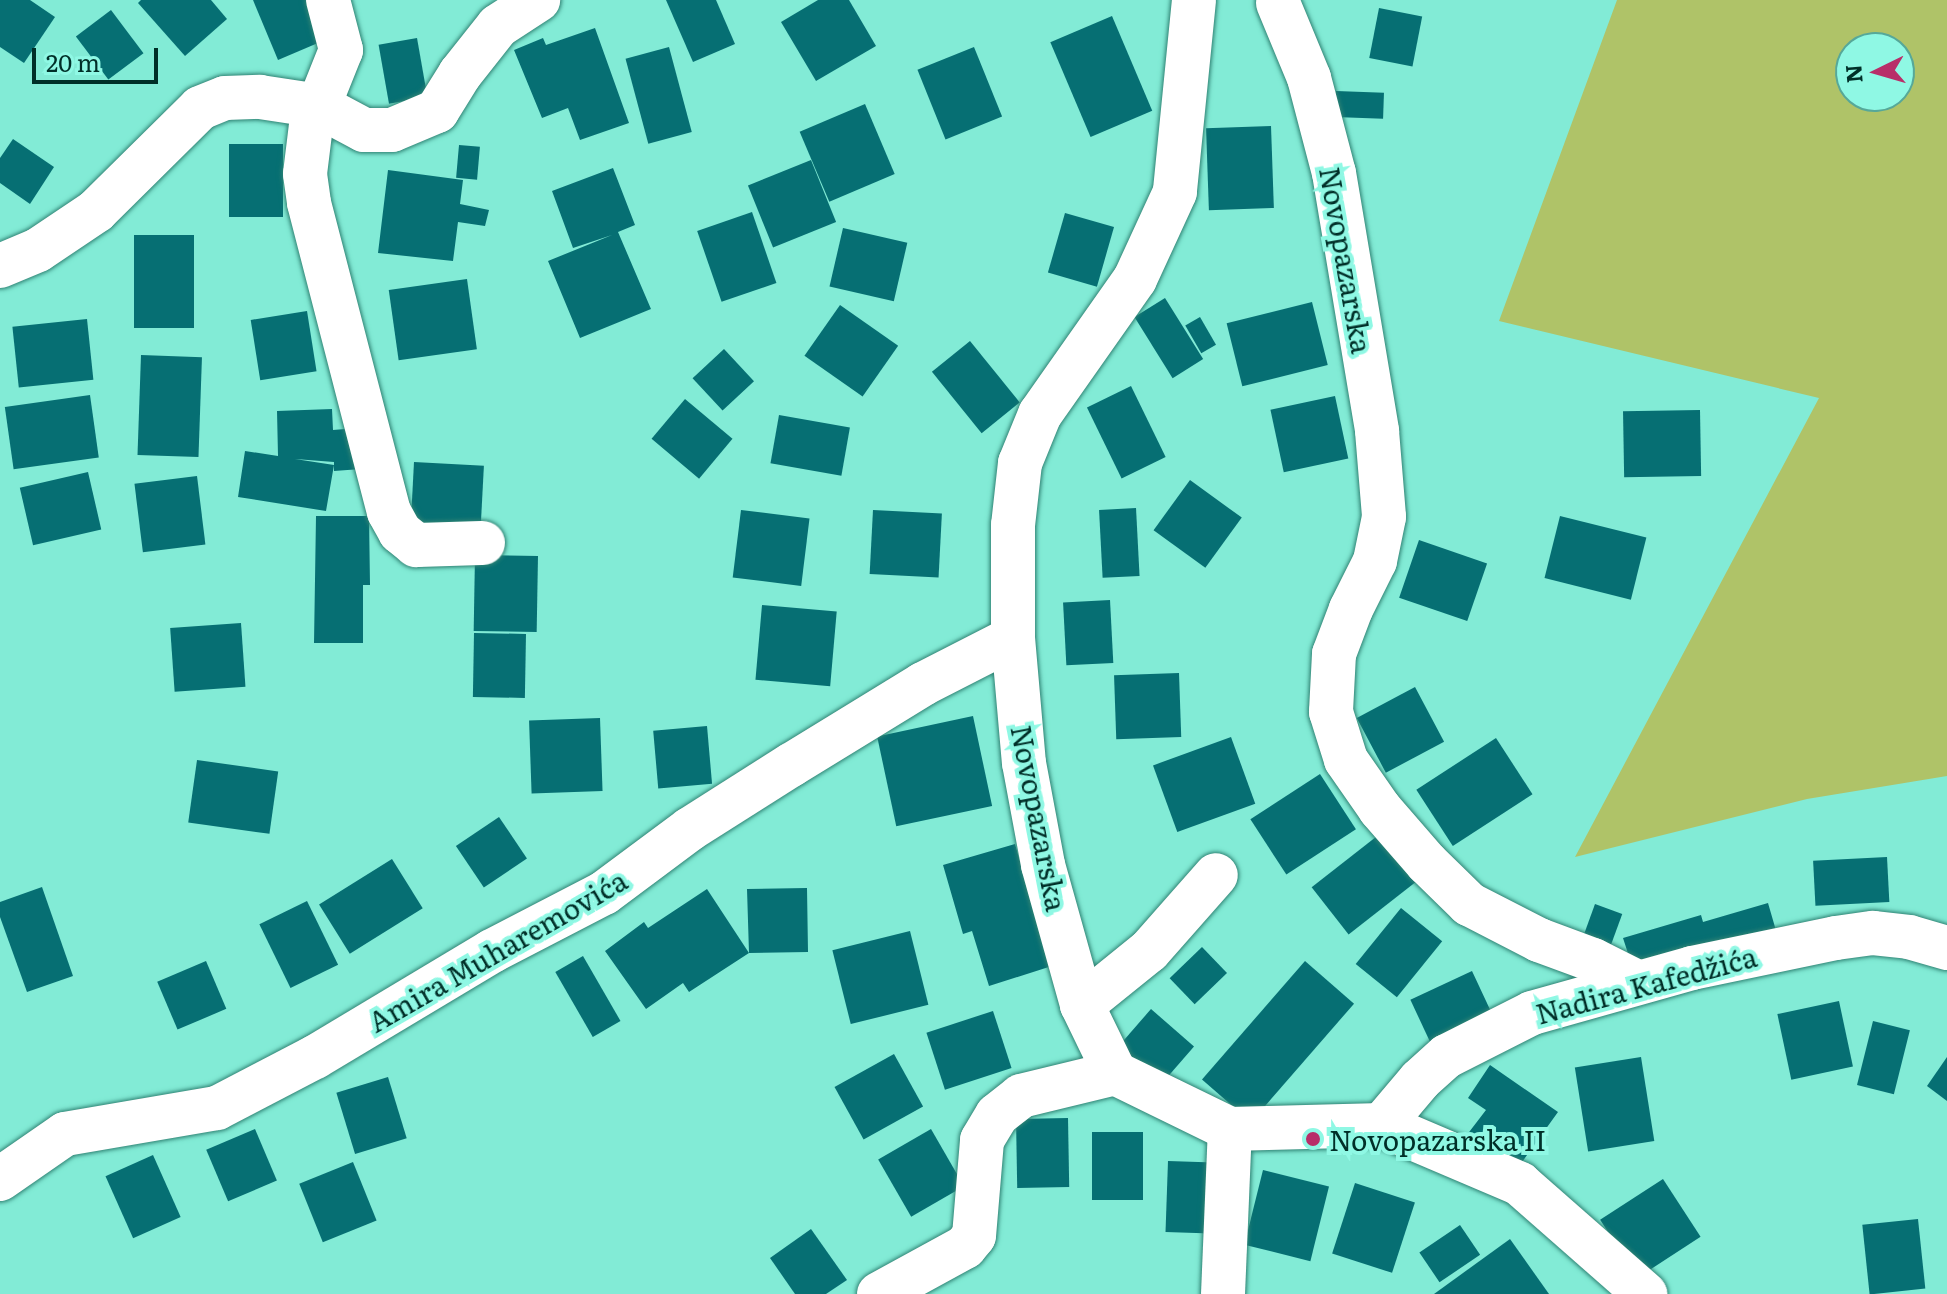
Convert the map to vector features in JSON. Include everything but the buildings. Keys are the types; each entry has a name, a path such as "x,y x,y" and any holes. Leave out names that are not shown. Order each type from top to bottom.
{"street":[{"path":"328,0 341,50 307,144 305,174 309,203 389,512 400,532 416,545 483,543"},
{"path":"0,266 38,250 96,211 200,108 225,98 260,97 319,106 364,130 392,130 437,111 460,74 498,26 538,0"},
{"name":"Novopazarska","path":"1115,1073 1082,1005 1043,865 1024,763 1013,638 1013,525 1020,463 1040,414 1135,279 1175,192 1194,0"},
{"name":"Novopazarska","path":"1279,1 1309,78 1334,173 1378,445 1384,517 1375,561 1351,609 1334,654 1331,712 1346,760 1380,809 1427,863 1469,904 1539,940 1593,960 1637,982"},
{"name":"Amira Muharemovića","path":"0,1179 65,1134 217,1108 315,1057 492,951 604,893 690,829 791,765 923,684 1013,638"},
{"path":"1082,1005 1149,951 1216,875"},
{"name":"Nadira Kafedžića","path":"1382,1125 1420,1080 1447,1056 1532,1013 1692,968 1873,933 1947,948"},
{"path":"879,1294 965,1247 974,1236 982,1140 997,1115 1021,1096 1115,1073 1230,1129 1382,1125 1520,1184 1645,1294"},
{"path":"1223,1294 1230,1129"}],"green space":[{"path":"1617,0 1947,0 1947,776 1807,799 1575,857 1819,398 1499,321"}],"place":[{"name":"Novopazarska II","path":"1313,1139"}]}
